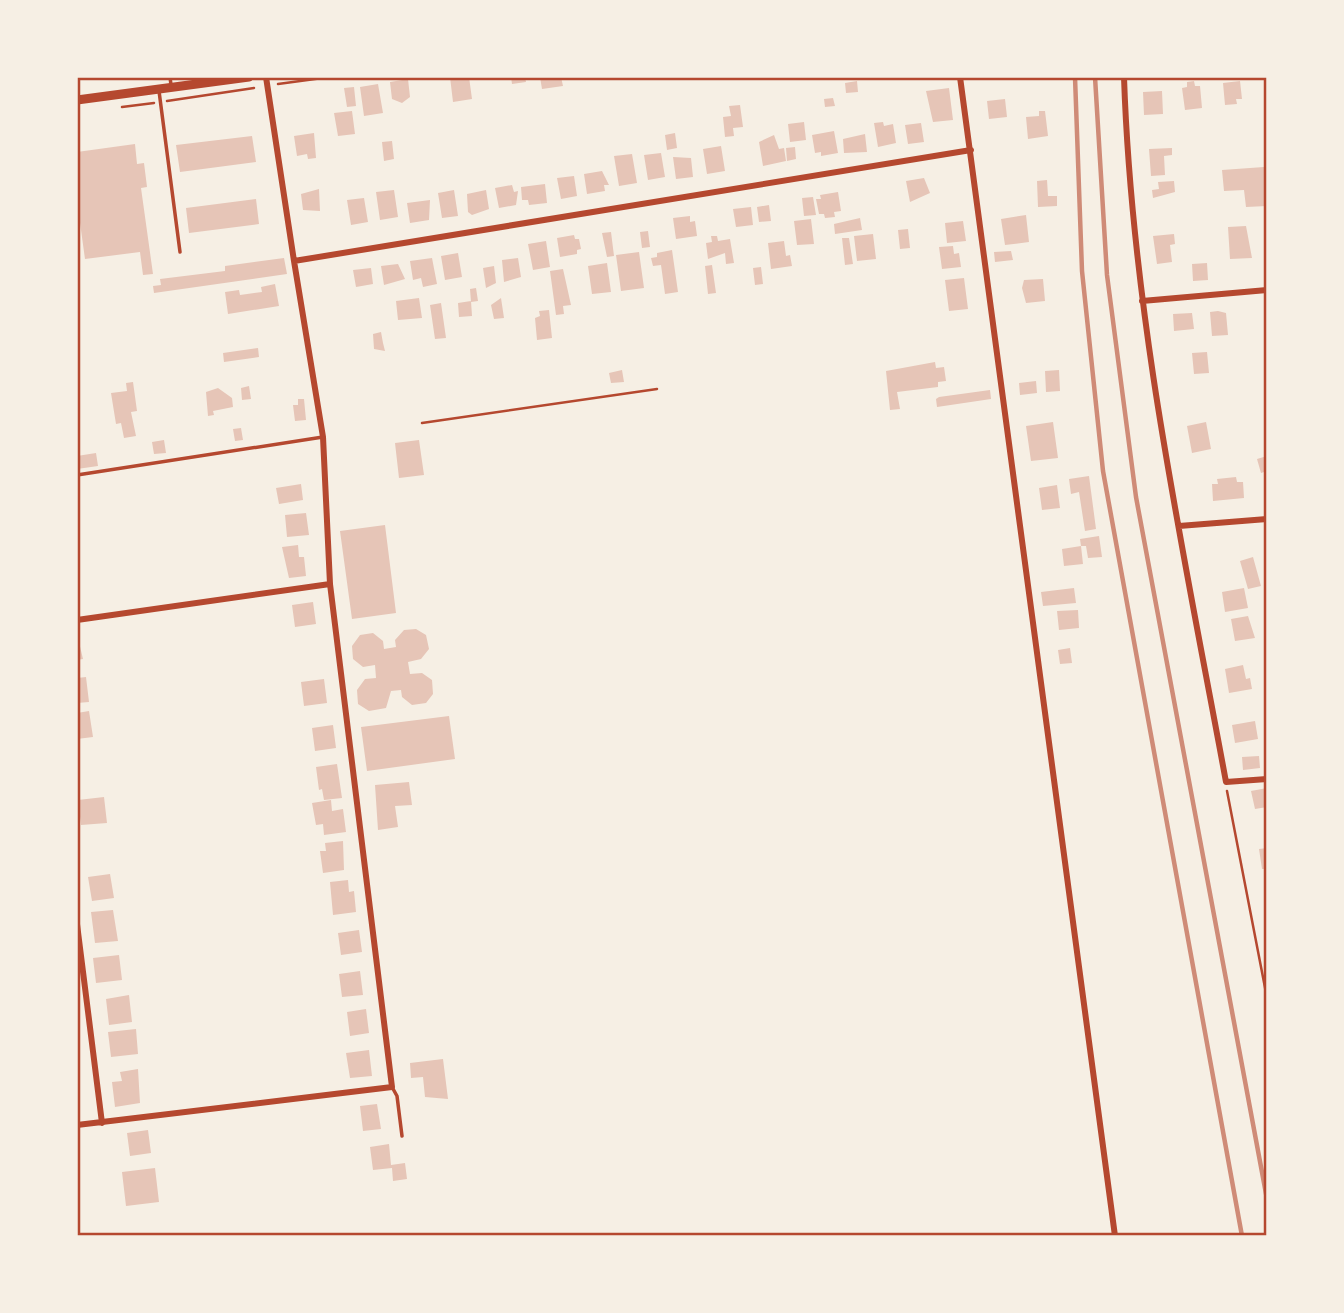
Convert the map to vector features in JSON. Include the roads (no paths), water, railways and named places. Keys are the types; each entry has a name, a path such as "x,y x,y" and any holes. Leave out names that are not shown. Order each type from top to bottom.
{"main road":[{"path":"77,100 249,77"}],"street":[{"path":"77,1125 392,1087 330,584 323,437 266,77"},
{"path":"960,77 1115,1236"},
{"path":"1124,77 1142,301 1179,526 1226,782 1267,779"},
{"path":"294,261 971,150"},
{"path":"1142,301 1267,290"},
{"path":"1179,526 1267,519"},
{"path":"77,620 330,584"},
{"path":"77,924 102,1123"}],"lane":[{"path":"170,77 172,88"},
{"path":"159,89 180,252"},
{"path":"77,475 323,437"},
{"path":"392,1087 397,1096 402,1136"}],"railway":[{"path":"1075,77 1082,271 1103,471 1242,1236"},
{"path":"1095,77 1107,275 1136,497 1267,1199"}]}
